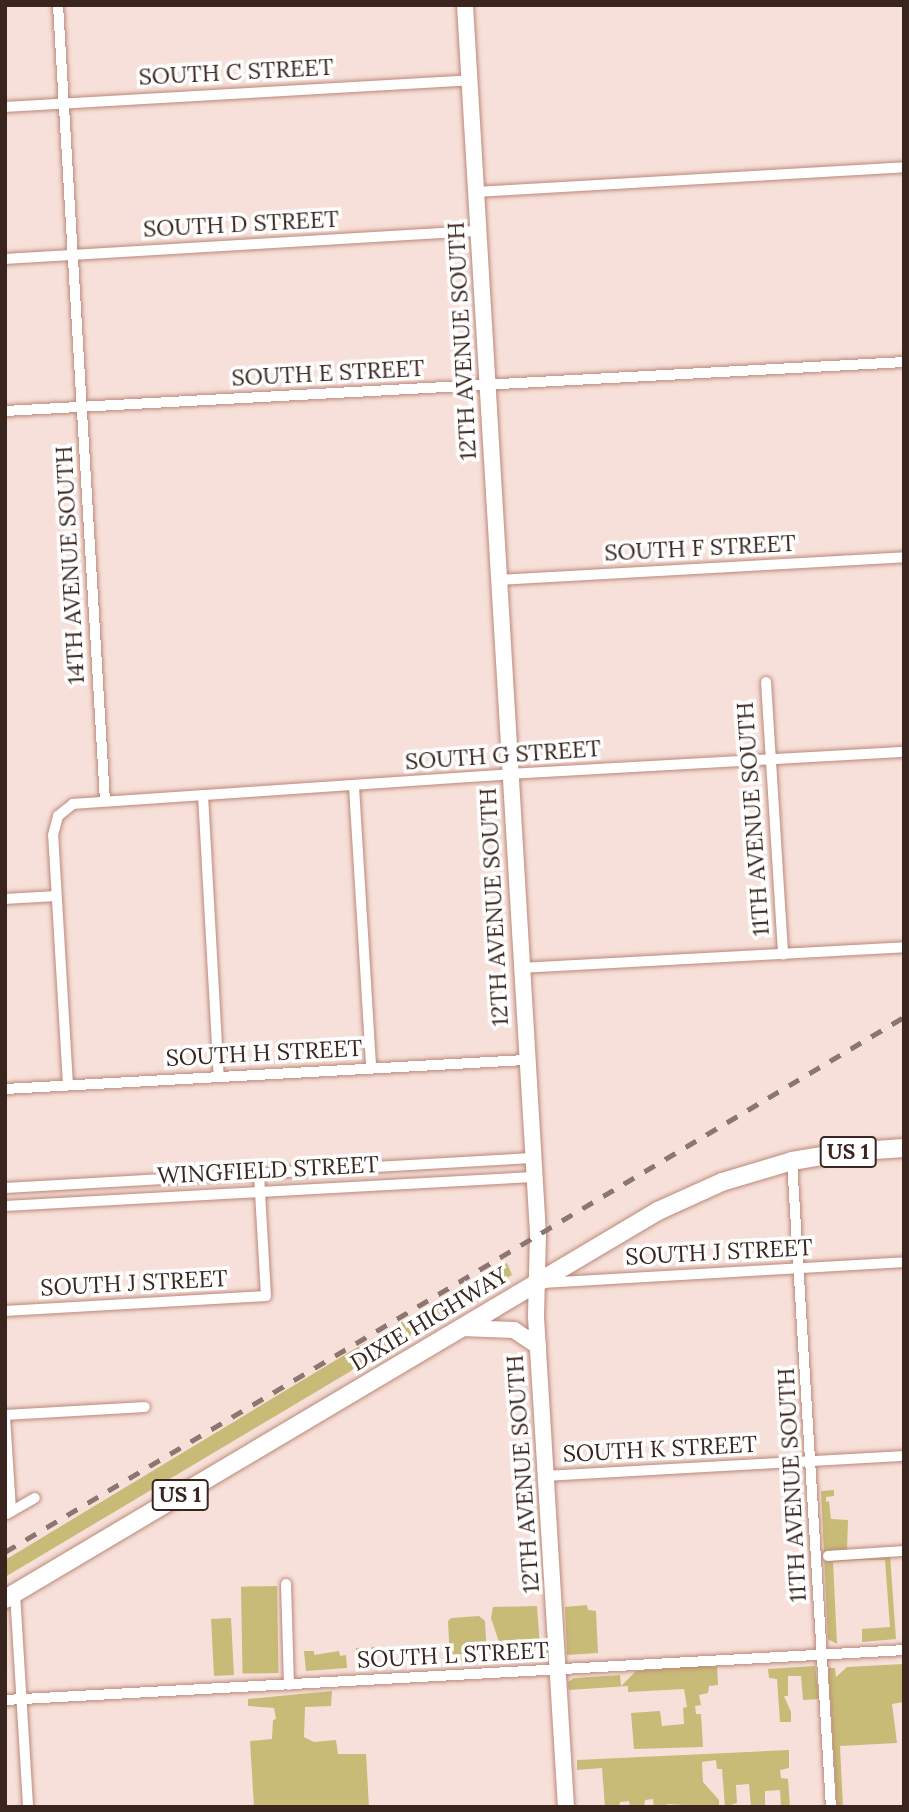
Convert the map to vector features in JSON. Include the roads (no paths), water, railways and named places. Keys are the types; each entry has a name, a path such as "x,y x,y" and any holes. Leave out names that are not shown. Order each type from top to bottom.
{"main road":[{"name":"DIXIE HIGHWAY","path":"10,1596 681,1199 722,1182 792,1161 904,1148"}],"street":[{"name":"14TH AVENUE SOUTH","path":"58,5 105,801"},
{"name":"12TH AVENUE SOUTH","path":"466,5 534,1177 538,1346 566,1807"},
{"name":"SOUTH C STREET","path":"5,107 470,79"},
{"path":"476,192 904,167"},
{"name":"SOUTH D STREET","path":"5,259 478,231"},
{"name":"SOUTH E STREET","path":"5,411 904,362"},
{"name":"SOUTH F STREET","path":"498,580 904,557"},
{"name":"11TH AVENUE SOUTH","path":"766,682 783,954"},
{"name":"SOUTH G STREET","path":"105,801 354,787 509,774 904,752"},
{"path":"354,787 371,1068"},
{"path":"202,796 219,1077"},
{"path":"68,1086 53,835 58,816 73,804 105,801"},
{"path":"5,899 56,896"},
{"path":"520,968 904,947"},
{"name":"SOUTH H STREET","path":"5,1089 526,1059"},
{"name":"WINGFIELD STREET","path":"5,1188 532,1158"},
{"name":"11TH AVENUE SOUTH","path":"792,1161 831,1807"},
{"path":"259,1174 260,1192"},
{"name":"WINGFIELD STREET","path":"5,1206 534,1177"},
{"path":"191,1178 192,1196"},
{"name":"SOUTH J STREET","path":"5,1311 266,1296 260,1192"},
{"name":"SOUTH J STREET","path":"537,1283 904,1262"},
{"path":"461,1328 513,1330 538,1346"},
{"path":"35,1498 7,1512 5,1416 145,1407"},
{"name":"SOUTH K STREET","path":"545,1476 904,1455"},
{"path":"828,1556 904,1551"},
{"path":"286,1584 289,1685"},
{"path":"10,1596 22,1699 28,1807"},
{"name":"SOUTH L STREET","path":"5,1700 904,1650"}],"railway":[{"path":"5,1552 904,1017"}]}
